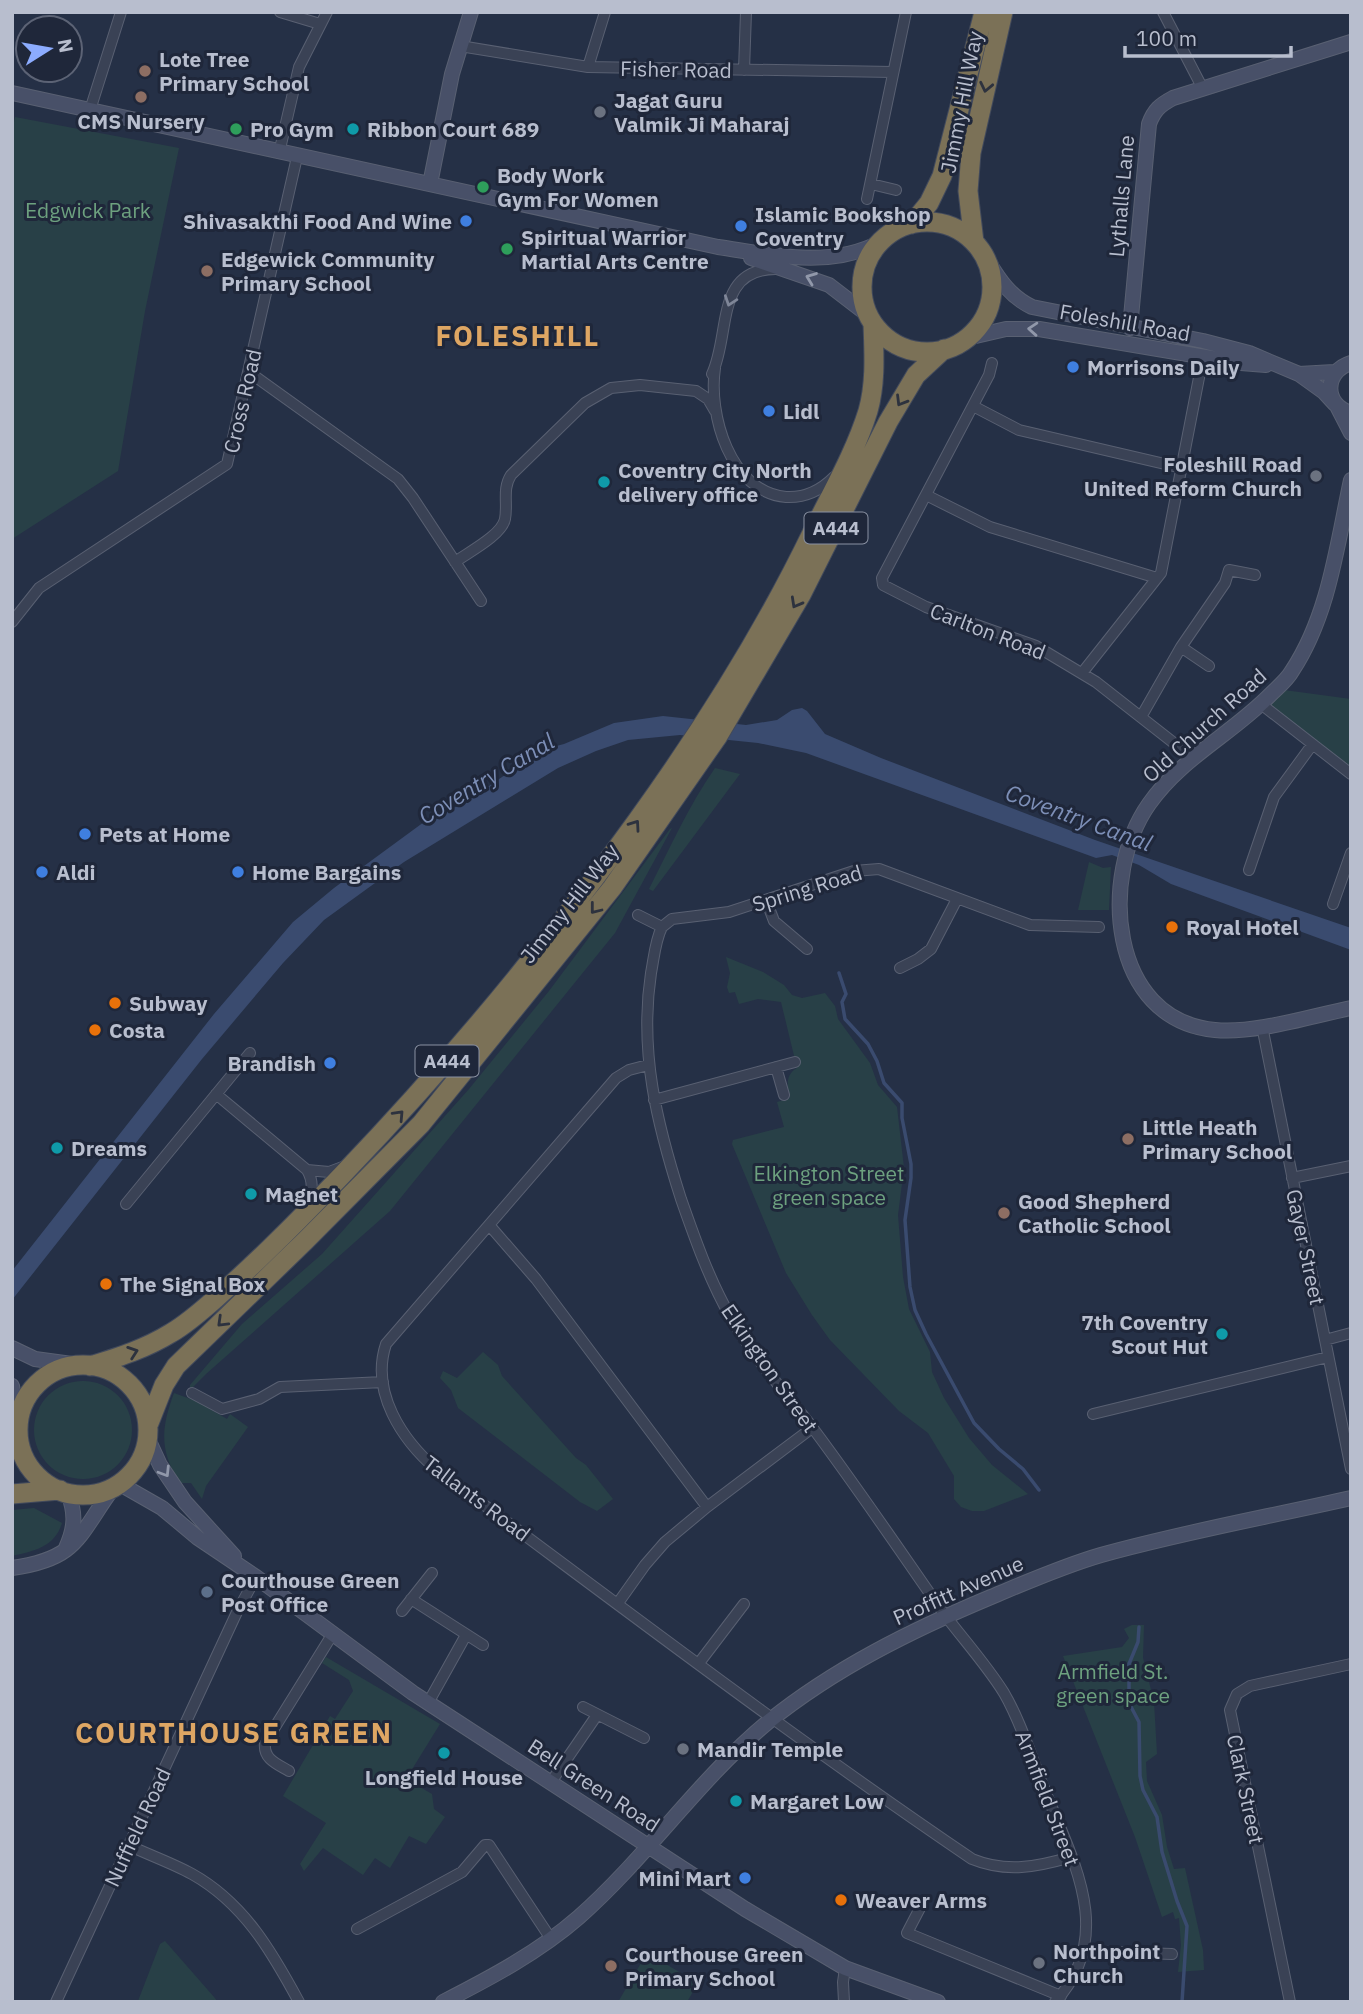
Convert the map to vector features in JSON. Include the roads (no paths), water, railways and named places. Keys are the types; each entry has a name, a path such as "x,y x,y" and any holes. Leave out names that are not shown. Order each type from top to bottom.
{"highway":[{"name":"Jimmy Hill Way","path":"912,224 929,203 943,176 984,12"},
{"name":"Jimmy Hill Way","path":"974,242 968,191 971,153 1003,12"},
{"path":"912,224 947,225 962,232 974,242 988,261 992,286 989,308 983,322 967,338 944,349 906,347 885,337 870,320 863,296 863,274 881,242 893,232 912,224"},
{"name":"Jimmy Hill Way","path":"84,1365 142,1349 173,1332 259,1260 368,1149 457,1049 538,953 617,849 683,755 777,604 846,461 864,421 872,393 874,368 870,320"},
{"name":"Jimmy Hill Way","path":"148,1431 164,1385 176,1366 421,1124 612,888 706,754 732,712 812,574 888,422 916,375 944,349"},
{"path":"12,1494 27,1491 65,1492 85,1496 116,1486 139,1465 148,1431 144,1408 124,1380 113,1372 84,1365 54,1372 43,1380 25,1401 18,1416 14,1439 27,1465 46,1483 65,1492"}],"main road":[{"path":"430,184 460,46 471,12"},
{"name":"Lythalls Lane","path":"1130,328 1149,124 1153,112 1161,104 1203,89 1351,42"},
{"path":"12,93 718,247 799,259 819,259 846,255 881,242"},
{"path":"718,247 829,285 870,320"},
{"name":"Foleshill Road","path":"988,261 1002,285 1021,302 1032,307 1203,341 1249,353 1299,374 1341,408"},
{"name":"Foleshill Road","path":"967,338 1006,329 1039,329 1203,357 1277,366"},
{"path":"1351,363 1335,372 1329,391 1341,408 1351,433"},
{"name":"Foleshill Road","path":"1299,374 1335,372"},
{"name":"Old Church Road","path":"1351,480 1319,619 1291,673 1261,704 1164,784 1143,814 1126,852 1120,879 1119,916 1130,962 1144,991 1158,1007 1194,1026 1215,1030 1262,1026 1351,1009"},
{"path":"12,1348 35,1359 84,1365"},
{"path":"12,1386 18,1416"},
{"name":"Bell Green Road","path":"148,1431 160,1465 185,1502 251,1574"},
{"path":"12,1568 52,1559 75,1544 116,1486"},
{"name":"Bell Green Road","path":"116,1486 149,1499 198,1538 428,1703 745,1909 845,1968 938,2002"},
{"path":"65,1492 75,1518 66,1550"},
{"name":"Proffitt Avenue","path":"443,2002 481,1983 551,1939 580,1916 649,1846 723,1762 772,1720 862,1659 946,1616 1101,1555 1351,1498"}],"street":[{"path":"90,110 121,12"},
{"path":"280,12 320,24"},
{"path":"279,153 299,67 327,12"},
{"path":"588,67 605,12"},
{"path":"744,70 746,12"},
{"path":"867,199 906,12"},
{"path":"1163,12 1203,89"},
{"name":"Fisher Road","path":"460,46 588,67 893,72"},
{"name":"Cross Road","path":"12,622 39,588 224,468 229,461 297,157"},
{"path":"871,184 896,190"},
{"path":"783,269 761,270 744,279 729,299 712,386 715,411 726,443 740,469 752,484 763,491 788,497 805,495 821,489 833,479 846,461"},
{"path":"1082,673 1163,568 1203,357"},
{"path":"992,363 989,375 926,495 990,527 1157,578"},
{"path":"696,391 704,387 715,368"},
{"path":"249,372 398,479 481,601"},
{"path":"455,562 498,532 505,517 506,486 514,469 593,397 611,388 628,385 696,391 705,396 715,411"},
{"path":"973,406 1019,430 1182,468"},
{"name":"Carlton Road","path":"926,495 882,582 883,585 926,607 1036,646 1082,673 1193,758"},
{"path":"1141,717 1181,647 1226,583 1229,570 1255,575"},
{"path":"1181,647 1209,666"},
{"path":"1261,704 1351,774"},
{"path":"1249,870 1274,797 1312,745"},
{"path":"1334,904 1351,853"},
{"name":"Spring Road","path":"662,927 672,919 729,912 854,871 879,869 1030,925 1099,927"},
{"path":"900,968 931,949 957,899"},
{"path":"766,900 774,921 807,949"},
{"path":"638,915 662,927"},
{"name":"Elkington Street","path":"662,927 654,950 648,996 648,1065 662,1136 702,1257 731,1318 946,1616"},
{"name":"Gayer Street","path":"1262,1026 1351,1469"},
{"path":"125,1204 250,1053"},
{"path":"654,1100 795,1062"},
{"name":"Tallants Road","path":"648,1065 629,1070 616,1078 386,1344 382,1356 383,1382 387,1402 396,1423 420,1455 772,1720 972,1859 1006,1869 1071,1857"},
{"path":"776,1067 784,1095"},
{"path":"216,1094 307,1170"},
{"name":"Jimmy Hill Way","path":"259,1260 307,1202 312,1183 307,1170 329,1172 341,1169 368,1149"},
{"path":"1292,1178 1351,1166"},
{"path":"489,1226 536,1279 707,1507"},
{"path":"1325,1340 1351,1333"},
{"path":"1093,1414 1328,1357"},
{"path":"192,1393 222,1409 259,1399 280,1387 383,1382"},
{"path":"618,1604 665,1542 812,1428"},
{"path":"402,1611 432,1573"},
{"name":"Nuffield Road","path":"55,2002 237,1612 251,1574"},
{"path":"411,1600 483,1645"},
{"path":"699,1663 744,1604"},
{"name":"Armfield Street","path":"920,1908 907,1933 1058,1999 1075,1973 1083,1951 1086,1904 1071,1857 1013,1709 997,1681 946,1616"},
{"path":"289,1771 270,1759 264,1748 265,1743 332,1635"},
{"path":"428,1703 466,1635"},
{"name":"Clark Street","path":"1290,2002 1230,1710 1237,1694 1250,1686 1351,1664"},
{"path":"583,1707 644,1738"},
{"path":"551,1782 597,1715"},
{"path":"128,1845 194,1875 222,1895 251,1923 274,1955 299,2002"},
{"path":"357,1929 462,1872 485,1845 489,1845 551,1939"},
{"path":"1083,1951 1172,1954"},
{"path":"844,2002 845,1968"}],"water":[{"path":"802,708 825,734 881,758 1095,840 1351,928 1351,950 1171,884 1139,865 1112,855 1096,858 806,753 758,743 680,735 628,740 558,768 404,862 324,920 283,963 202,1059 12,1300 12,1271 214,1014 293,922 334,888 439,811 460,806 541,750 564,744 614,723 663,716 746,725 777,720 792,710"}],"waterway":[{"path":"839,973 846,994 842,1002 845,1019 868,1044 884,1083 902,1103 902,1118 911,1164 905,1220 910,1287 915,1310 974,1423 1023,1469 1039,1490"},
{"path":"1139,1627 1138,1642 1129,1664 1129,1703 1139,1722 1140,1776 1143,1790 1157,1817 1162,1852 1187,1926 1182,2002"}],"place":[{"name":"Lote Tree Primary School","path":"145,71"},
{"name":"CMS Nursery","path":"141,97"},
{"name":"Jagat Guru Valmik Ji Maharaj","path":"600,112"},
{"name":"Pro Gym","path":"236,129"},
{"name":"Ribbon Court 689","path":"353,129"},
{"name":"Body Work Gym For Women","path":"483,187"},
{"name":"Shivasakthi Food And Wine","path":"466,221"},
{"name":"Islamic Bookshop Coventry","path":"741,226"},
{"name":"Spiritual Warrior Martial Arts Centre","path":"507,249"},
{"name":"Edgewick Community Primary School","path":"207,271"},
{"name":"Morrisons Daily","path":"1073,367"},
{"name":"Lidl","path":"769,411"},
{"name":"Foleshill Road United Reform Church","path":"1316,476"},
{"name":"Coventry City North delivery office","path":"604,482"},
{"name":"Pets at Home","path":"85,834"},
{"name":"Aldi","path":"42,872"},
{"name":"Home Bargains","path":"238,872"},
{"name":"Royal Hotel","path":"1172,927"},
{"name":"Subway","path":"115,1003"},
{"name":"Costa","path":"95,1030"},
{"name":"Brandish","path":"330,1063"},
{"name":"Little Heath Primary School","path":"1128,1139"},
{"name":"Dreams","path":"57,1148"},
{"name":"Magnet","path":"251,1194"},
{"name":"Good Shepherd Catholic School","path":"1004,1213"},
{"name":"The Signal Box","path":"106,1284"},
{"name":"7th Coventry Scout Hut","path":"1222,1334"},
{"name":"Courthouse Green Post Office","path":"207,1592"},
{"name":"Mandir Temple","path":"683,1749"},
{"name":"Longfield House","path":"444,1753"},
{"name":"Margaret Low","path":"736,1801"},
{"name":"Mini Mart","path":"745,1878"},
{"name":"Weaver Arms","path":"841,1900"},
{"name":"Northpoint Church","path":"1039,1963"},
{"name":"Courthouse Green Primary School","path":"611,1966"}],"district":[{"name":"FOLESHILL","path":"518,335"},
{"name":"COURTHOUSE GREEN","path":"234,1732"}],"park label":[{"name":"Edgwick Park","path":"88,210"},
{"name":"Elkington Street green space","path":"829,1185"},
{"name":"Armfield St. green space","path":"1113,1683"}],"water label":[{"name":"Coventry Canal","path":"486,778"},
{"name":"Coventry Canal","path":"1079,817"}]}
